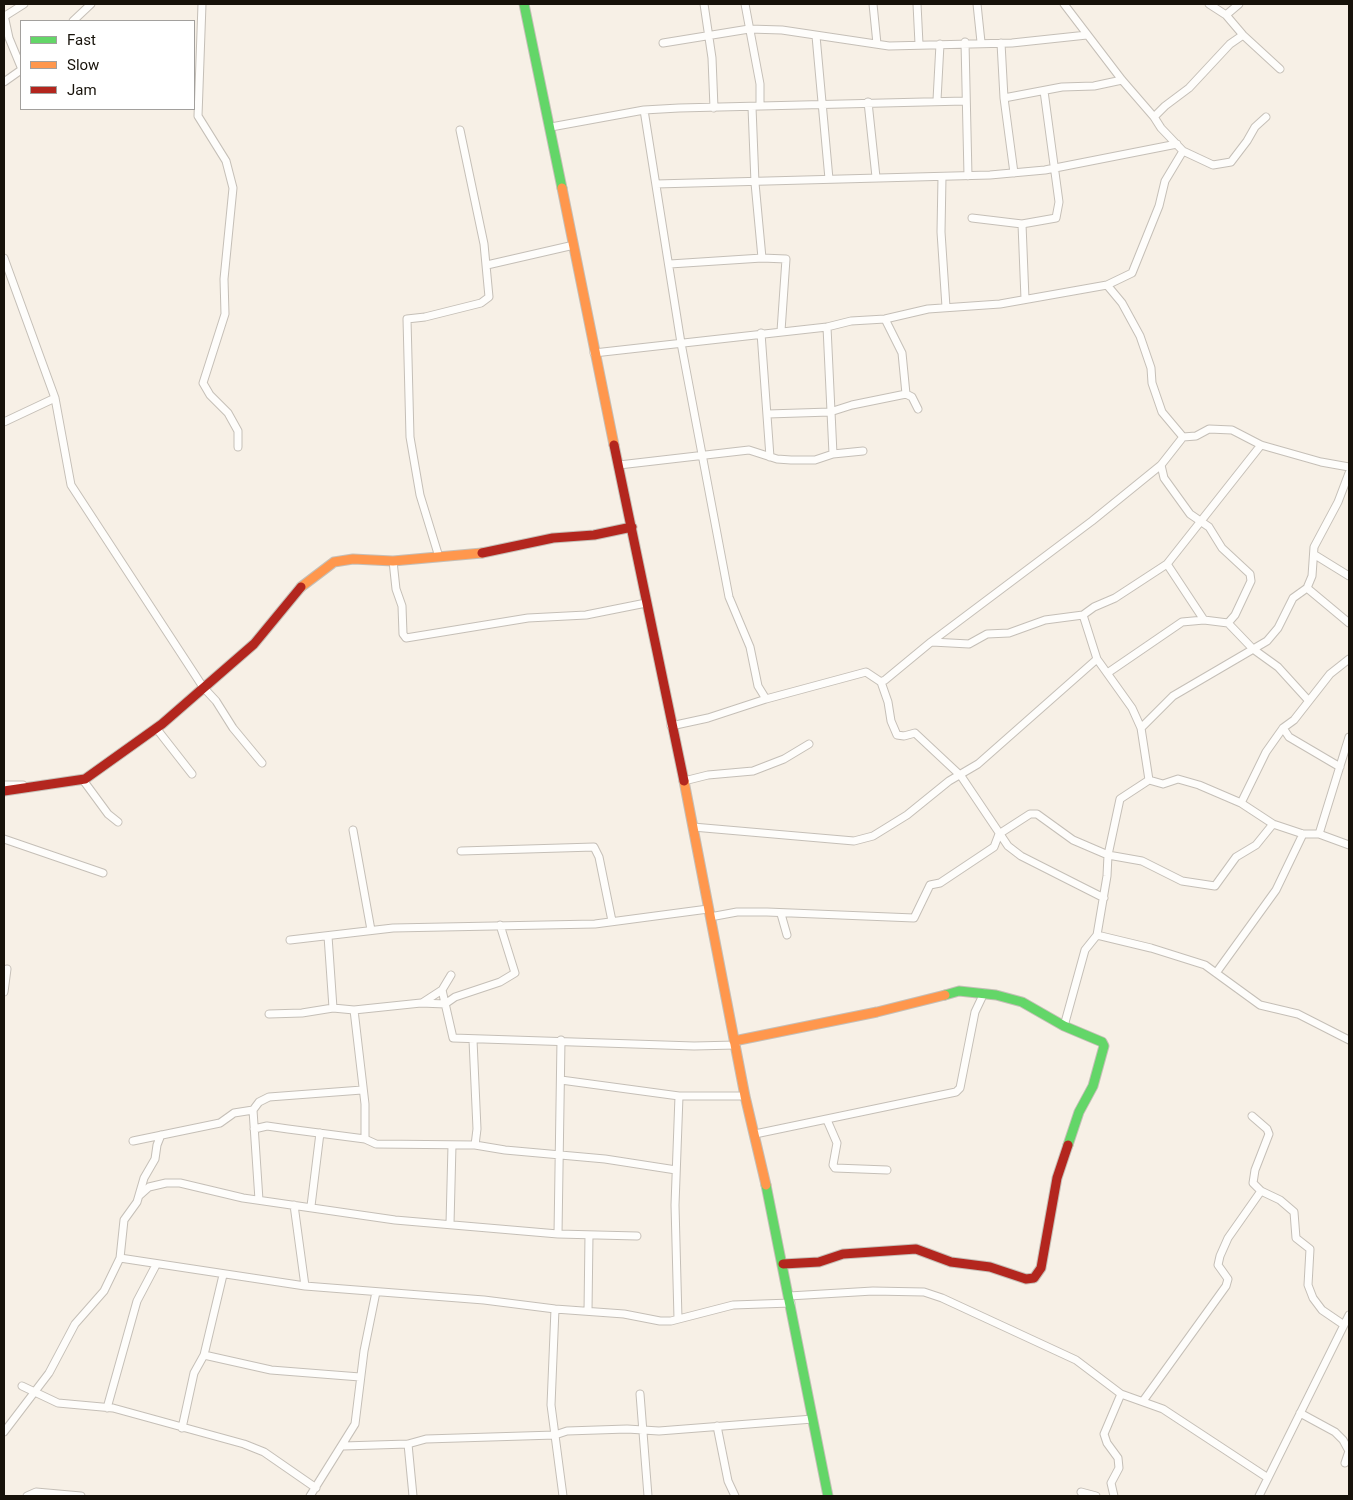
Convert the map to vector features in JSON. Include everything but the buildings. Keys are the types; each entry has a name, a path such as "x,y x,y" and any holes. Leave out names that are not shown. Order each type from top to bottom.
{"street":[{"path":"20,66 6,40 4,16 24,4"},
{"path":"74,20 91,4"},
{"path":"202,4 198,116 226,161 234,188 224,279 225,314 203,383 210,395 228,414 238,431 238,447"},
{"path":"524,4 551,127 594,353 684,781 745,1096 783,1264 828,1496"},
{"path":"704,4 714,108"},
{"path":"745,4 760,84 760,104"},
{"path":"874,4 877,44"},
{"path":"917,4 919,44"},
{"path":"977,4 981,42"},
{"path":"1064,4 1122,80 1154,117 1161,128 1183,151 1213,165 1231,162 1239,153 1255,127 1266,117"},
{"path":"1209,4 1226,15 1243,35 1280,69"},
{"path":"1226,15 1239,4"},
{"path":"663,43 749,29 782,30 877,44 1001,43 1087,35"},
{"path":"1154,117 1189,88 1230,44 1243,35"},
{"path":"816,36 829,179"},
{"path":"965,42 968,176"},
{"path":"1001,43 1004,98 1014,173"},
{"path":"937,100 940,44"},
{"path":"4,82 20,69"},
{"path":"1004,98 1044,90 1122,80"},
{"path":"972,218 1022,224 1056,218 1059,202 1056,167 1044,90"},
{"path":"551,127 644,110 752,107 760,104 965,101"},
{"path":"868,102 876,177"},
{"path":"752,107 755,183 762,258"},
{"path":"644,110 681,342 730,597 750,647 758,686 766,699"},
{"path":"439,557 420,495 410,436 407,319 425,317 481,303 489,297 487,265 460,130"},
{"path":"656,184 755,183 1014,173 1176,144"},
{"path":"594,353 827,327 851,321 885,319 946,307 1000,304 1107,285 1132,273 1159,206 1165,181 1183,151"},
{"path":"942,176 941,232 946,307"},
{"path":"1022,224 1026,298"},
{"path":"487,265 574,245"},
{"path":"4,258 5,267 55,398 71,486 203,687 216,701 233,728 262,764"},
{"path":"670,264 762,258 786,259 781,331"},
{"path":"1107,285 1122,303 1140,336 1151,368 1152,383 1162,412 1183,437"},
{"path":"885,319 902,353 906,394"},
{"path":"827,327 833,454"},
{"path":"761,333 770,457"},
{"path":"768,414 830,412 852,405 906,394 912,397 918,409"},
{"path":"4,422 55,398"},
{"path":"880,682 1048,552 1092,521 1161,465 1183,437 1196,436 1210,428 1232,430 1261,445 1321,462 1349,467"},
{"path":"932,642 968,644 987,634 1010,633 1045,620 1082,615 1094,607 1116,598 1167,564 1261,445"},
{"path":"619,465 701,454 749,450 770,457 791,460 815,460 833,454 863,452"},
{"path":"1161,465 1164,478 1190,514 1209,527 1230,556 1250,574 1251,581 1244,600 1236,615 1228,623"},
{"path":"1141,728 1174,696 1267,641 1278,628 1293,598 1307,588 1312,576 1315,555 1314,547 1338,502 1349,473"},
{"path":"4,791 83,780 156,728 254,644 296,592 322,569 334,562 353,559 393,561 490,552 553,538 594,535 632,528"},
{"path":"1315,555 1349,576"},
{"path":"393,561 396,589 402,606 403,634 406,638 528,618 586,615 646,603"},
{"path":"1167,564 1204,620"},
{"path":"1307,588 1349,623"},
{"path":"1082,615 1097,658 1109,672 1120,694 1132,708 1141,728 1149,780"},
{"path":"1109,672 1182,622 1204,620 1228,623 1253,649 1278,667 1308,700"},
{"path":"693,827 854,841 873,836 887,828 949,781 961,776 978,764 1097,658"},
{"path":"1241,803 1266,752 1283,728 1294,720 1308,700 1323,686 1330,674 1349,659"},
{"path":"671,726 708,718 766,699 866,672 880,682 888,702 891,722 898,735 904,736 915,733 961,776 1008,846 1021,856 1104,898"},
{"path":"156,728 192,774"},
{"path":"1283,728 1289,738 1344,763"},
{"path":"1319,834 1344,763 1349,737"},
{"path":"684,781 708,775 753,771 784,759 809,744"},
{"path":"1064,1026 1085,950 1097,935 1104,898 1108,855 1120,799 1149,780 1163,784 1178,779 1199,785 1241,803 1273,824 1303,834 1319,834 1349,845"},
{"path":"83,780 108,814 118,822"},
{"path":"4,784 40,785 4,791"},
{"path":"290,940 393,928 595,924 612,921 737,912 914,918 930,884 940,883 994,847 1000,834 1030,814 1036,814 1073,840 1108,855 1142,861 1182,881 1215,886 1236,858 1256,845 1273,824"},
{"path":"352,830 372,930"},
{"path":"1216,973 1276,890 1303,834"},
{"path":"4,839 102,873"},
{"path":"461,851 594,847 598,857 612,921"},
{"path":"781,914 787,935"},
{"path":"269,1014 302,1013 332,1008 354,1010 421,1003 445,1004 455,997 500,982 516,973 500,926"},
{"path":"1097,935 1151,948 1206,965 1260,1005 1298,1014 1349,1040"},
{"path":"328,936 332,1008"},
{"path":"4,992 7,969"},
{"path":"421,1003 442,990 451,975"},
{"path":"442,990 453,1038 473,1040 494,1038 694,1046 735,1043 878,1012 958,991 984,993 1022,1002 1064,1026 1102,1042 1104,1046 1093,1086 1079,1112 1057,1178 1038,1275 1026,1279 990,1267 951,1262 934,1254 916,1250 843,1254 819,1262 783,1264"},
{"path":"755,1134 956,1092 960,1088 975,1012 984,993"},
{"path":"354,1010 364,1104 365,1139"},
{"path":"473,1040 477,1129 475,1145"},
{"path":"558,1234 560,1164 558,1153 562,1040"},
{"path":"561,1080 679,1096 745,1096"},
{"path":"259,1200 253,1110 259,1102 270,1097 362,1090"},
{"path":"678,1319 675,1262 679,1096"},
{"path":"133,1141 220,1123 234,1113 253,1110"},
{"path":"1252,1116 1269,1134 1253,1180 1261,1191 1280,1200 1294,1212 1296,1238 1310,1249 1308,1285 1313,1298 1322,1310 1344,1325"},
{"path":"827,1120 837,1143 833,1165 835,1168 887,1170"},
{"path":"254,1129 267,1126 365,1139 376,1144 475,1145 505,1150 558,1153 676,1170"},
{"path":"312,1206 320,1133"},
{"path":"139,1196 144,1178 156,1158 157,1145 161,1135"},
{"path":"450,1224 452,1145"},
{"path":"4,1432 49,1372 75,1324 104,1290 120,1258 124,1220 139,1196 149,1187 166,1183 180,1183 259,1200 312,1206 395,1220 558,1234 637,1236"},
{"path":"1143,1401 1226,1286 1228,1279 1218,1265 1220,1256 1228,1238 1261,1191"},
{"path":"294,1205 305,1286"},
{"path":"588,1311 589,1235"},
{"path":"120,1258 156,1265 305,1286 484,1300 555,1309 624,1314 660,1321 678,1319 734,1305 873,1290 924,1292 942,1298 1076,1360 1121,1394 1163,1409 1268,1478"},
{"path":"107,1408 137,1301 156,1265"},
{"path":"182,1428 194,1373 204,1355 223,1275"},
{"path":"310,1496 344,1446 355,1424 360,1377 376,1292"},
{"path":"555,1309 551,1405 563,1496"},
{"path":"1259,1496 1349,1315"},
{"path":"204,1355 271,1370 360,1377"},
{"path":"22,1386 33,1393 58,1403 107,1408 152,1417 182,1428 244,1444 264,1452 316,1488"},
{"path":"640,1394 648,1496"},
{"path":"1114,1496 1111,1483 1119,1468 1118,1458 1106,1443 1104,1434 1121,1394"},
{"path":"1300,1413 1335,1432 1343,1440 1349,1451 1345,1463"},
{"path":"344,1446 408,1444 426,1439 555,1435 566,1431 659,1431 813,1419"},
{"path":"717,1426 728,1481 735,1496"},
{"path":"408,1444 413,1496"},
{"path":"27,1496 36,1492 81,1496"},
{"path":"1081,1492 1096,1496"}],"traffic: fast":[{"path":"524,4 562,188"},
{"path":"945,995 959,991 996,995 1022,1002 1064,1026 1102,1042 1104,1046 1093,1086 1079,1112 1068,1145"},
{"path":"766,1185 828,1496"}],"traffic: slow":[{"path":"562,188 614,445"},
{"path":"301,587 334,562 353,559 393,561 482,553"},
{"path":"684,781 745,1096 766,1185"},
{"path":"734,1041 877,1012 945,995"}],"traffic: jam":[{"path":"614,445 684,781"},
{"path":"482,553 553,538 594,535 632,527"},
{"path":"4,791 85,779 162,724 254,644 301,587"},
{"path":"783,1264 819,1262 843,1254 916,1249 951,1262 990,1267 1026,1279 1034,1278 1041,1268 1057,1178 1068,1145"}]}
